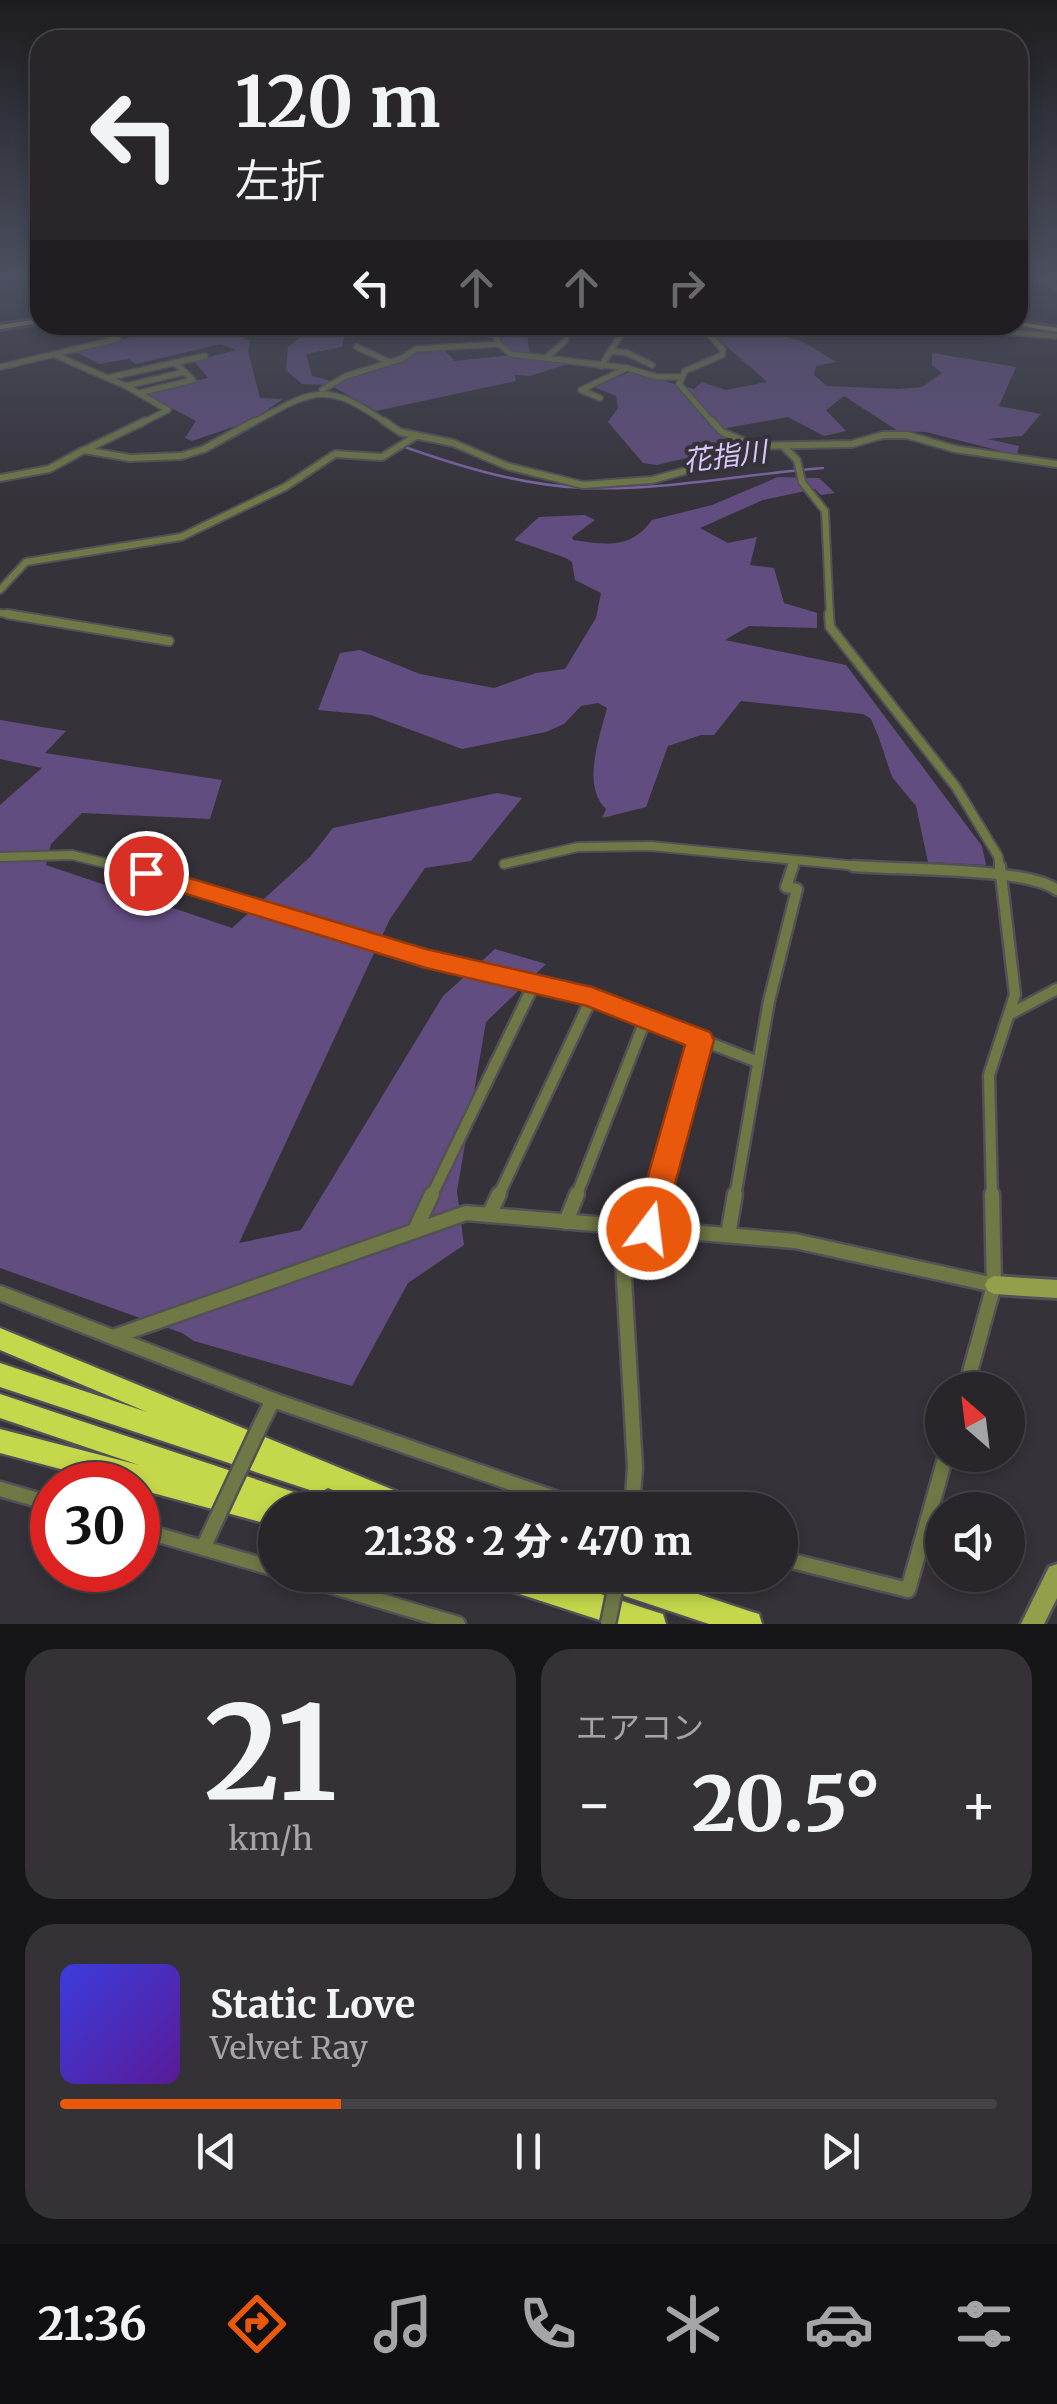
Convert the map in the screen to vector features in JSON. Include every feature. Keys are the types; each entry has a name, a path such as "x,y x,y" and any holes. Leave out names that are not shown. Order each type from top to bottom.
{"highway":[{"path":"0,1339 365,1492"},
{"path":"0,1375 354,1492"},
{"path":"0,1406 258,1493"},
{"path":"0,1441 258,1509"},
{"path":"554,1592 653,1624"},
{"path":"653,1592 750,1624"}],"street":[{"path":"0,367 74,350"},
{"path":"363,350 389,362"},
{"path":"84,450 130,458 181,456 204,449 346,376 417,350"},
{"path":"506,350 510,354 680,377 692,367 722,355 724,350"},
{"path":"545,358 555,350"},
{"path":"600,366 611,351 627,352 652,365"},
{"path":"0,478 48,469 168,412 126,386 55,355"},
{"path":"108,378 205,356"},
{"path":"600,398 580,390 661,362"},
{"path":"139,393 193,380 175,363"},
{"path":"126,386 185,372"},
{"path":"680,377 680,387 722,432 754,446 841,444 883,435 907,436 1057,464"},
{"path":"321,391 358,403 387,426 453,443 507,466 583,485 652,480 718,462 754,446"},
{"path":"0,590 26,562 181,536 285,487 334,454 382,457 416,436"},
{"path":"783,446 797,460 802,482 825,511 830,627 956,787 998,856 1002,875 1016,996 989,1075 994,1284 969,1372"},
{"path":"0,613 169,640"},
{"path":"504,864 605,844 1002,875 1048,883 1057,890"},
{"path":"0,857 72,855 184,882 426,959 592,997 758,1062"},
{"path":"728,1236 769,1001 797,889 786,888 794,861"},
{"path":"415,1230 535,982"},
{"path":"1010,1014 1057,989"},
{"path":"489,1215 592,997"},
{"path":"566,1222 646,1018"},
{"path":"649,1229 700,1040"},
{"path":"113,1338 466,1213 795,1241 994,1284 1057,1289"},
{"path":"620,1227 633,1492"},
{"path":"0,1293 273,1400 536,1492"},
{"path":"203,1548 273,1400"},
{"path":"798,1562 908,1590 941,1472"},
{"path":"0,1489 30,1498"},
{"path":"160,1535 258,1564"},
{"path":"1032,1624 1057,1575"},
{"path":"351,1592 458,1624"},
{"path":"608,1624 615,1592"}],"shaded area":[{"path":"196,350 136,364 129,359 99,364 76,352"},
{"path":"248,350 260,398 283,399 253,420 192,441 185,438 196,421 143,393 208,378 194,361"},
{"path":"288,350 328,350 306,354 312,376 331,381 411,357 406,351 421,350 444,350 455,361 512,355 507,350 529,350 530,356 568,364 530,376 515,375 516,381 376,411 330,385 302,384 286,370"},
{"path":"730,350 816,350 836,362 816,366 814,375 827,386 922,387 942,373 932,365 932,353 1016,367 999,406 1041,414 1022,436 987,439 1019,446 1017,455 926,432 898,431 844,396 826,410 846,431 824,436 788,417 727,428 727,448 657,465 643,463 608,422 618,408 616,396 594,387 630,372 694,389 702,382 726,390 767,382"},
{"path":"778,477 819,478 835,493 821,495 815,489 763,500 700,528 728,543 757,537 750,565 774,568 784,603 817,613 817,628 749,626 725,640 846,665 982,846 986,865 928,862 916,806 892,777 871,719 863,714 741,701 714,735 701,735 668,746 646,807 602,818 606,809 599,799 593,774 607,708 598,703 581,706 564,724 546,732 462,749 371,715 318,710 340,653 360,650 420,674 494,688 536,673 565,669 596,618 601,593 575,580 572,562 566,558 514,540 539,517 585,515 595,520 573,540 617,543 636,536 652,520 712,505"},
{"path":"0,720 66,731 45,753 222,780 210,819 82,813 51,844 46,865 232,928 310,857 333,828 497,793 522,798 471,861 425,868 390,919 239,1243 301,1230 443,996 495,949 546,964 486,1022 457,1191 464,1245 408,1283 352,1386 194,1341 182,1333 0,1268 0,805 42,768 0,759"}],"waterway":[{"name":"花指川","path":"402,446 491,474 583,488 673,485 823,468"}],"route":[{"path":"146,873 426,959 592,997 700,1040 649,1229"}]}
